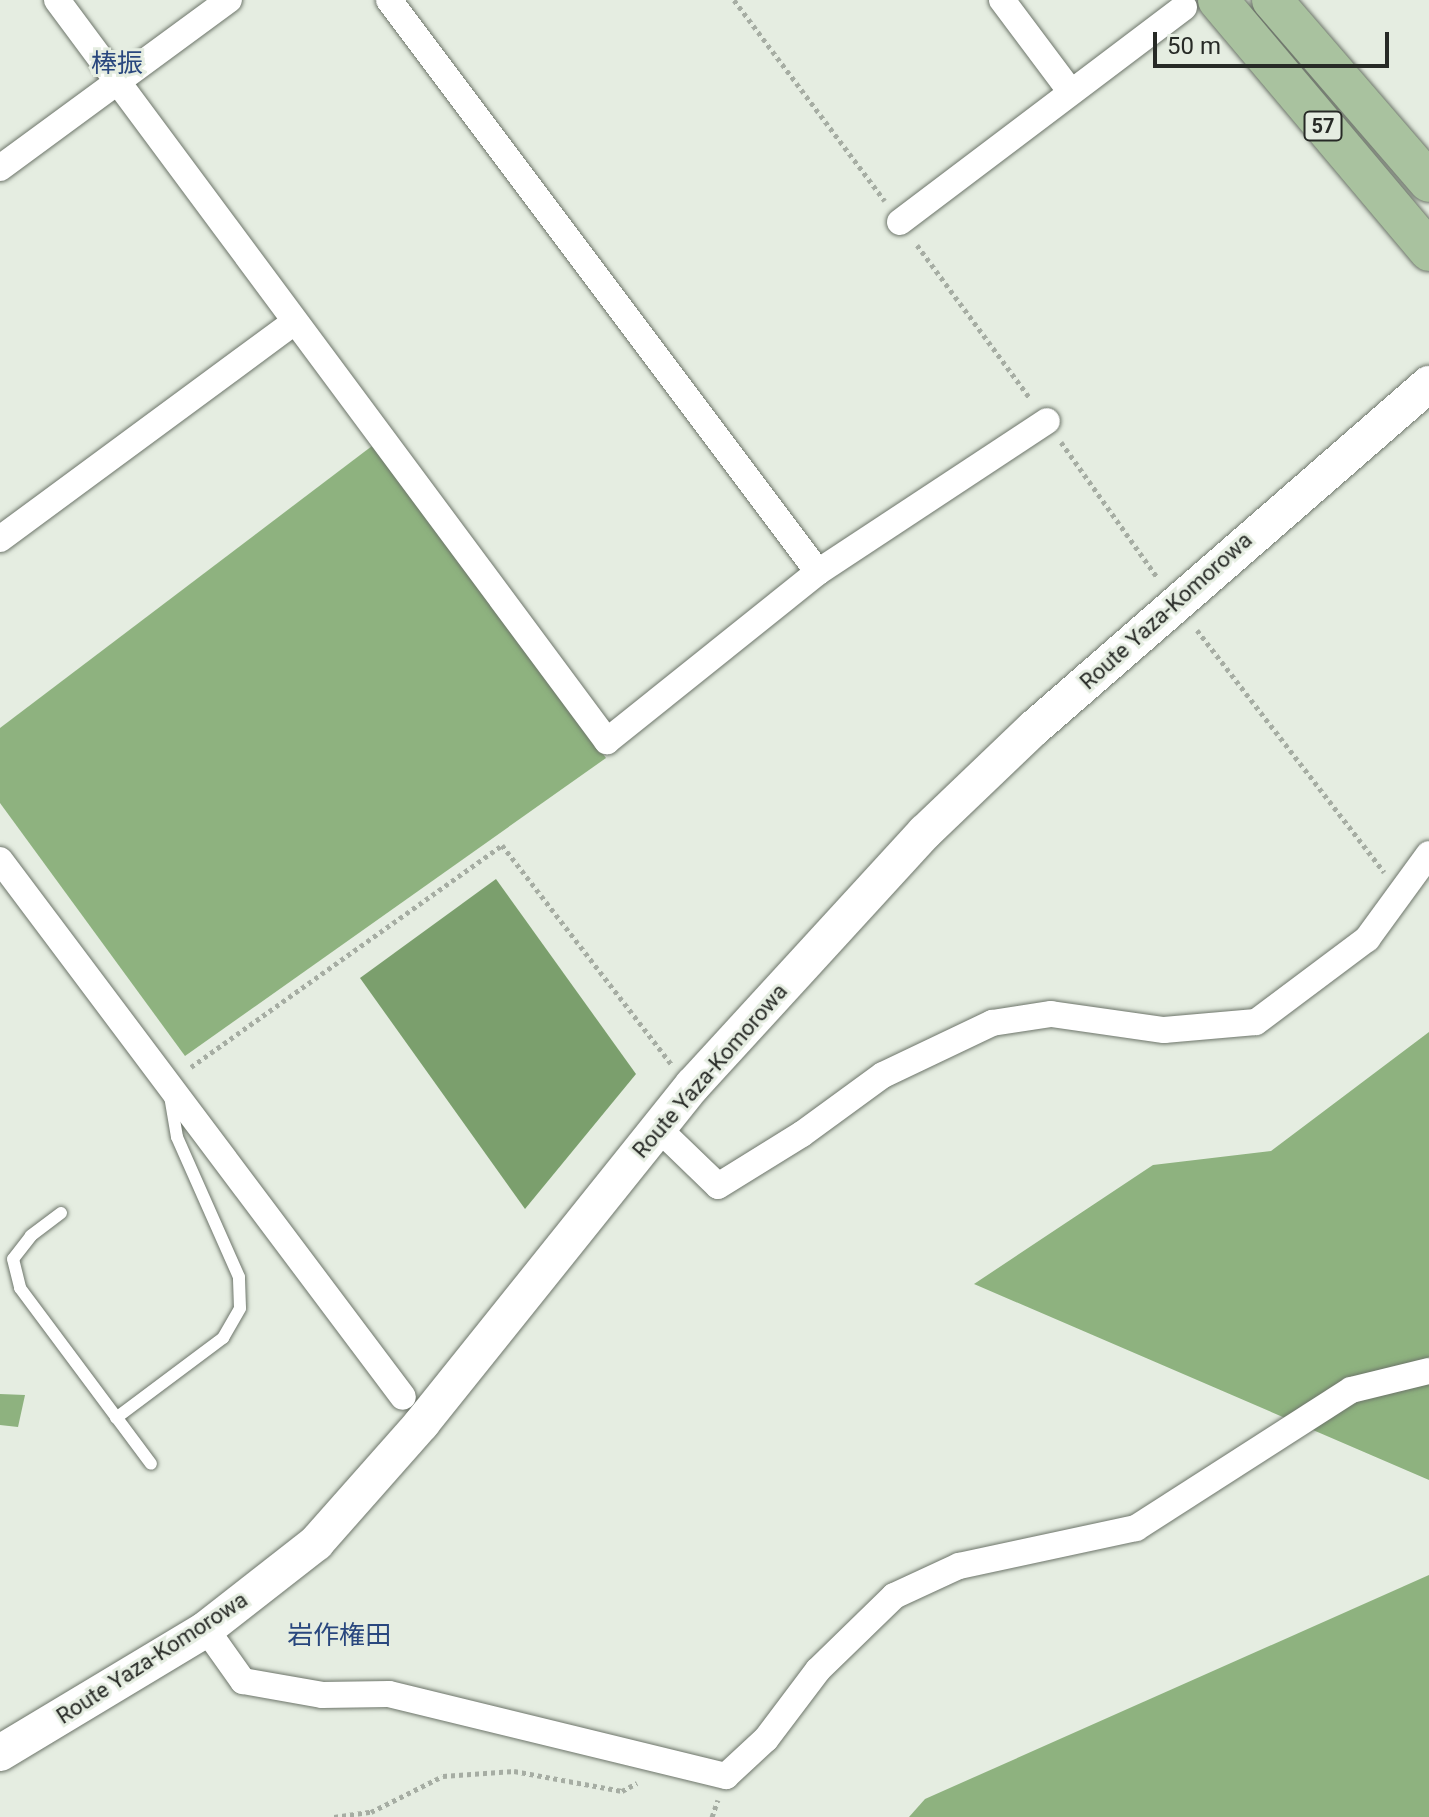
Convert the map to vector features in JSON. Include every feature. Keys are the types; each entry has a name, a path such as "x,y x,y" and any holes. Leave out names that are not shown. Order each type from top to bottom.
{"main road":[{"name":"57","path":"1272,0 1429,182"},
{"name":"57","path":"1201,3 1429,251"},
{"name":"Route Yaza-Komorowa","path":"0,1753 206,1629 316,1543 422,1423 658,1128 925,832 1175,603 1429,384"}],"street":[{"path":"57,0 607,741 818,572 1047,421"},
{"path":"0,168 229,0"},
{"path":"389,0 818,572"},
{"path":"1002,0 1070,91"},
{"path":"900,222 1070,91 1201,3"},
{"path":"0,539 294,322"},
{"path":"658,1128 718,1186 802,1134 883,1075 992,1023 1051,1014 1164,1030 1256,1022 1367,939 1429,854"},
{"path":"0,860 403,1397"},
{"path":"206,1629 243,1681 322,1695 389,1694 726,1776 766,1739 818,1670 894,1596 959,1566 1136,1528 1351,1390 1429,1371"}],"lane":[{"path":"116,1418 223,1338 240,1308 239,1277 177,1137 168,1084"},
{"path":"61,1213 31,1236 13,1259 20,1288 151,1464"}],"path":[{"path":"734,0 1047,421 1175,603 1401,895"},
{"path":"168,1084 502,845 671,1065"},
{"path":"334,1817 371,1812 443,1776 514,1771 622,1791 674,1765"}],"shaded area":[{"path":"372,446 606,758 185,1056 0,803 0,728"},
{"path":"496,879 636,1074 525,1209 360,978"},
{"path":"1429,1032 1429,1480 974,1284 1153,1165 1271,1151"},
{"path":"0,1394 25,1395 18,1427 0,1425"},
{"path":"1429,1575 1429,1817 909,1817 925,1799"}],"district":[{"name":"棒振","path":"117,64"},
{"name":"岩作権田","path":"339,1636"}]}
